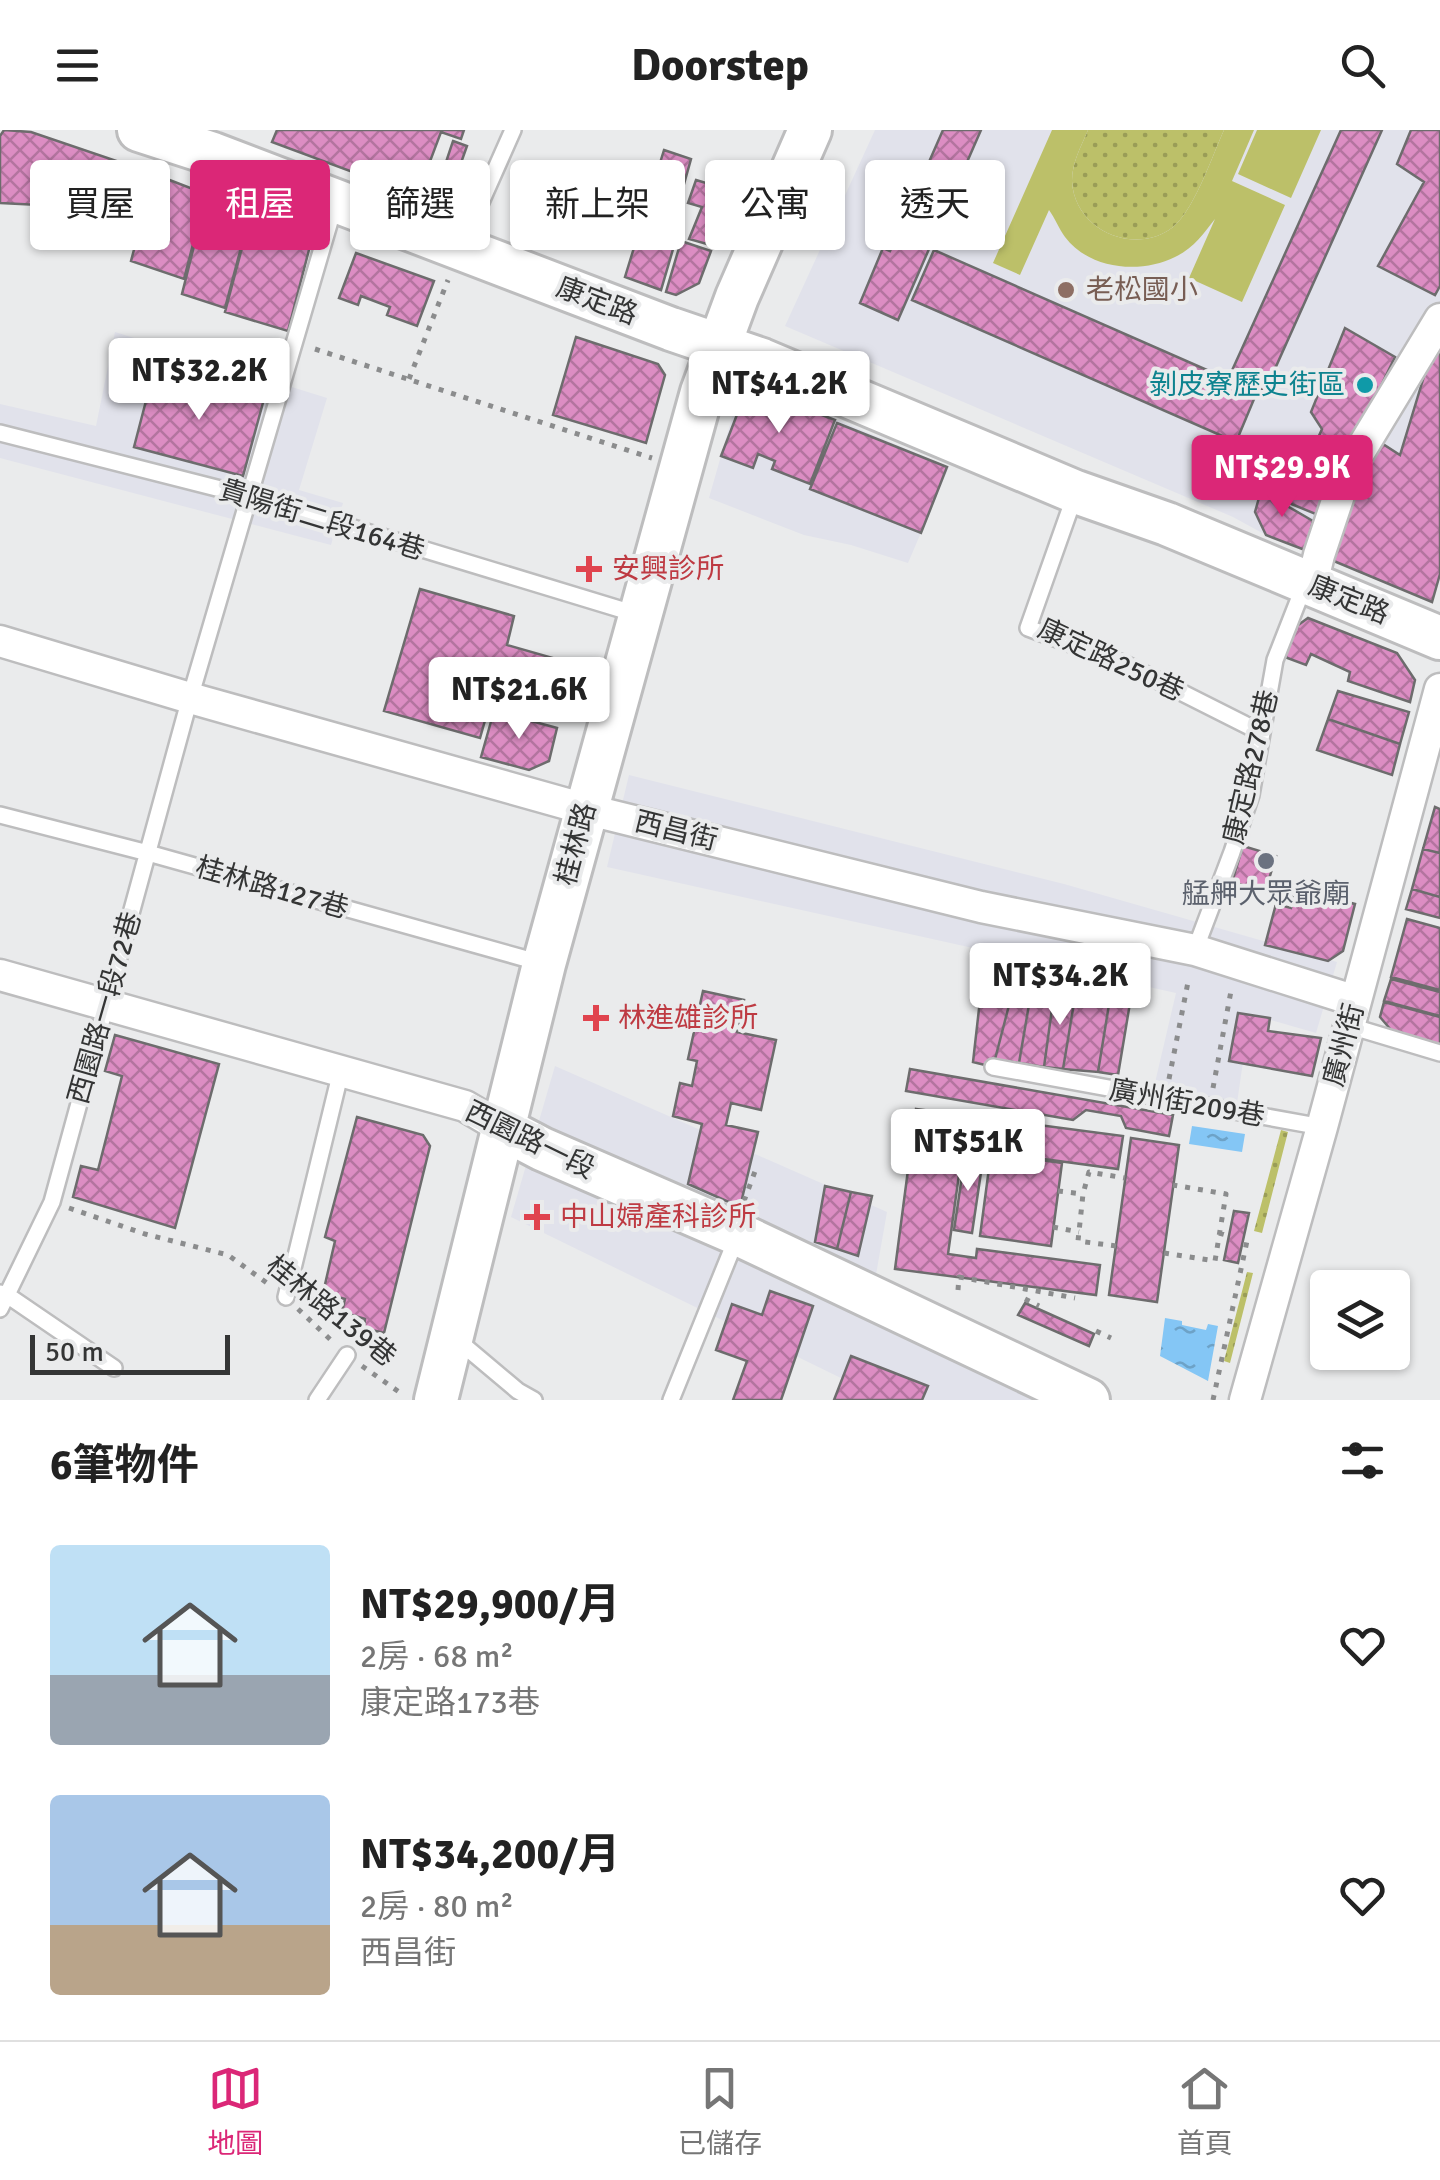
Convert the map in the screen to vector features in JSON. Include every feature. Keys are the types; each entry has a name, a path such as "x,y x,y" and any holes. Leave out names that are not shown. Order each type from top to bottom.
{"street":[{"name":"康定路","path":"139,130 215,149 350,205"},
{"name":"桂林路","path":"422,1399 452,1336 585,809 702,392 717,346 810,130"},
{"name":"康定路","path":"465,250 762,360 1076,492 1167,524 1440,638"},
{"path":"1309,584 1346,474 1440,319"},
{"name":"西昌街","path":"0,642 585,809 981,907 1195,950 1353,1014"},
{"name":"廣州街","path":"1245,1400 1440,688"},
{"name":"西園路一段","path":"0,975 465,1106 542,1148 738,1234 1088,1400"}],"lane":[{"path":"490,181 513,130"},
{"name":"西園路一段72巷","path":"2,1299 52,1202 190,698 336,200"},
{"name":"貴陽街二段164巷","path":"0,434 248,496 641,616"},
{"name":"康定路250巷","path":"1076,492 1028,628 1125,664 1262,734"},
{"name":"康定路278巷","path":"1195,950 1251,794 1275,660 1309,584"},
{"name":"桂林路127巷","path":"0,815 544,964"},
{"path":"1353,1014 1440,1053"},
{"name":"廣州街209巷","path":"993,1068 1322,1127"},
{"path":"286,1298 341,1071"},
{"path":"671,1400 738,1234"},
{"path":"2,1299 114,1368"},
{"path":"452,1336 534,1400"},
{"path":"317,1400 347,1355"}],"path":[{"path":"409,380 459,250"},
{"path":"293,342 682,467"},
{"path":"1165,1100 1195,950"},
{"path":"1209,1107 1237,964"},
{"path":"1116,1246 1078,1241 1084,1194 1089,1172 1126,1178"},
{"path":"1164,1253 1215,1261 1226,1194 1173,1185"},
{"path":"1058,1191 1084,1194"},
{"name":"桂林路139巷","path":"52,1202 144,1234 228,1256 286,1298 347,1355 422,1399"},
{"path":"1053,1227 1079,1232"},
{"path":"1219,1233 1230,1236"},
{"path":"1213,1400 1247,1241 1243,1239"},
{"path":"958,1290 959,1277 1075,1298"},
{"path":"1025,1299 1039,1306"},
{"path":"1096,1331 1111,1338"}],"shaded area":[{"name":"老松國小","path":"875,130 1440,130 1440,574 1432,602 1266,535 1233,517 785,326 820,250 845,250 845,195"},
{"path":"115,332 327,398 299,490 343,503 331,545 0,458 0,404 96,426"},
{"path":"757,386 949,467 908,563 804,535 709,498 737,400"},
{"path":"629,775 1064,884 1337,962 1316,1033 1250,1014 1237,1103 1154,1087 1176,993 607,867"},
{"path":"555,1066 887,1212 871,1303 1075,1400 886,1400 511,1217"}],"green space":[{"path":"1052,130 1088,130 1074,167 1075,198 1093,224 1122,238 1154,237 1178,222 1194,199 1224,130 1254,130 1232,181 1285,205 1242,302 1189,278 1215,219 1181,254 1147,266 1117,266 1088,256 1065,237 1049,210 1020,275 993,263 999,250 1005,250 1005,236"},
{"path":"1088,130 1224,130 1186,212 1169,230 1138,240 1122,238 1093,224 1075,198 1074,167"},
{"path":"1257,130 1321,130 1291,198 1238,174"},
{"path":"1281,1130 1288,1132 1262,1233 1254,1231"},
{"path":"1247,1272 1253,1273 1230,1363 1224,1361"}],"water":[{"path":"1192,1126 1245,1134 1242,1152 1189,1144"},
{"path":"1165,1318 1206,1330 1208,1324 1218,1326 1208,1381 1160,1356"}],"building":[{"path":"4,130 31,132 114,160 30,160 30,205 0,203 0,136"},
{"path":"277,130 464,130 461,139 441,132 430,160 350,160 350,171 330,164 330,160 272,142"},
{"path":"943,130 981,130 968,160 930,160"},
{"path":"1341,130 1382,130 1265,391 1230,375"},
{"path":"1411,130 1440,130 1440,286 1435,295 1378,266 1424,182 1397,164"},
{"path":"453,141 467,146 462,160 447,160"},
{"path":"664,150 691,159 685,180 685,160 661,160"},
{"path":"170,180 190,188 192,250 184,279 131,261 134,250 170,250"},
{"path":"696,180 705,183 705,243 689,239 702,207 688,203"},
{"path":"685,242 711,251 699,283 676,295 666,292 678,250 685,250"},
{"path":"193,250 240,250 225,308 182,294"},
{"path":"241,250 309,250 288,331 225,312"},
{"path":"633,250 673,250 661,290 625,277"},
{"path":"882,250 929,250 898,320 860,303"},
{"path":"934,250 1257,392 1236,442 912,300"},
{"path":"356,253 434,281 417,326 387,315 390,307 361,296 358,305 339,298"},
{"path":"1345,328 1395,357 1318,515 1289,503 1322,429 1311,412"},
{"path":"576,337 658,364 665,375 646,443 553,415"},
{"path":"1440,338 1440,574 1432,602 1329,559 1375,439 1400,455 1432,350"},
{"path":"154,370 264,399 243,476 134,447"},
{"path":"762,392 835,420 810,484 772,469 775,461 758,454 753,468 721,456 743,399"},
{"path":"837,423 947,467 921,533 810,489"},
{"path":"1262,487 1283,493 1282,503 1313,521 1305,550 1266,535 1255,512"},
{"path":"420,589 514,616 507,645 574,664 558,720 510,707 516,687 496,682 480,738 384,711"},
{"path":"1308,618 1397,653 1415,680 1410,702 1348,681 1350,672 1311,654 1306,665 1282,656 1294,628"},
{"path":"1338,691 1409,712 1400,744 1328,719"},
{"path":"494,711 557,728 549,761 529,770 481,757"},
{"path":"1328,719 1400,744 1392,775 1317,750"},
{"path":"1435,807 1440,809 1440,853 1423,849"},
{"path":"1243,846 1276,856 1265,892 1232,882"},
{"path":"1423,849 1440,853 1440,897 1412,889"},
{"path":"1412,889 1440,897 1440,918 1406,909"},
{"path":"1312,893 1355,904 1343,951 1328,961 1265,945 1276,904 1291,908 1294,895 1311,900"},
{"path":"1407,919 1440,928 1440,990 1391,977"},
{"path":"1391,979 1440,992 1440,1016 1384,1001"},
{"path":"1077,985 1112,986 1098,1072 1063,1069"},
{"path":"1077,985 1063,1069 1044,1067 1054,994"},
{"path":"1014,986 1032,987 1019,1063 1006,1061 993,1067"},
{"path":"1014,986 993,1067 973,1062 981,991"},
{"path":"1112,986 1130,1003 1118,1075 1098,1072"},
{"path":"1032,987 1054,994 1044,1067 1019,1063"},
{"path":"703,991 744,1000 737,1032 776,1040 761,1110 731,1103 726,1125 758,1132 740,1207 688,1184 702,1124 673,1116 680,1083 692,1086 697,1061 688,1059"},
{"path":"1384,1002 1440,1017 1440,1048 1396,1036 1380,1017"},
{"path":"1238,1013 1270,1018 1268,1031 1321,1038 1312,1076 1229,1061"},
{"path":"115,1035 219,1064 175,1228 73,1197 81,1166 98,1170 122,1076 105,1071"},
{"path":"910,1069 1173,1115 1169,1136 1126,1128 1121,1116 1086,1110 1073,1120 906,1091"},
{"path":"916,1109 1123,1136 1118,1169 991,1152 993,1135 965,1131 948,1254 976,1258 977,1249 1100,1265 1096,1295 895,1269"},
{"path":"357,1117 423,1135 430,1146 384,1333 364,1328 365,1319 342,1312 345,1299 323,1293 335,1241 325,1237"},
{"path":"1131,1138 1179,1145 1157,1302 1109,1295"},
{"path":"991,1153 1062,1163 1051,1246 980,1236"},
{"path":"965,1156 983,1159 972,1233 954,1230"},
{"path":"825,1186 851,1192 837,1249 815,1242"},
{"path":"851,1192 872,1196 858,1256 837,1249"},
{"path":"1234,1211 1249,1213 1238,1263 1224,1260"},
{"path":"770,1291 813,1306 781,1400 733,1400 747,1361 716,1350 732,1304 762,1315"},
{"path":"1025,1303 1094,1334 1089,1346 1018,1315"},
{"path":"851,1356 928,1386 922,1400 834,1400"}],"place":[{"name":"老松國小","path":"1066,290"},
{"name":"剝皮寮歷史街區","path":"1365,385"},
{"name":"安興診所","path":"589,569"},
{"name":"艋舺大眾爺廟","path":"1266,861"},
{"name":"林進雄診所","path":"596,1018"},
{"name":"中山婦產科診所","path":"537,1217"}]}
